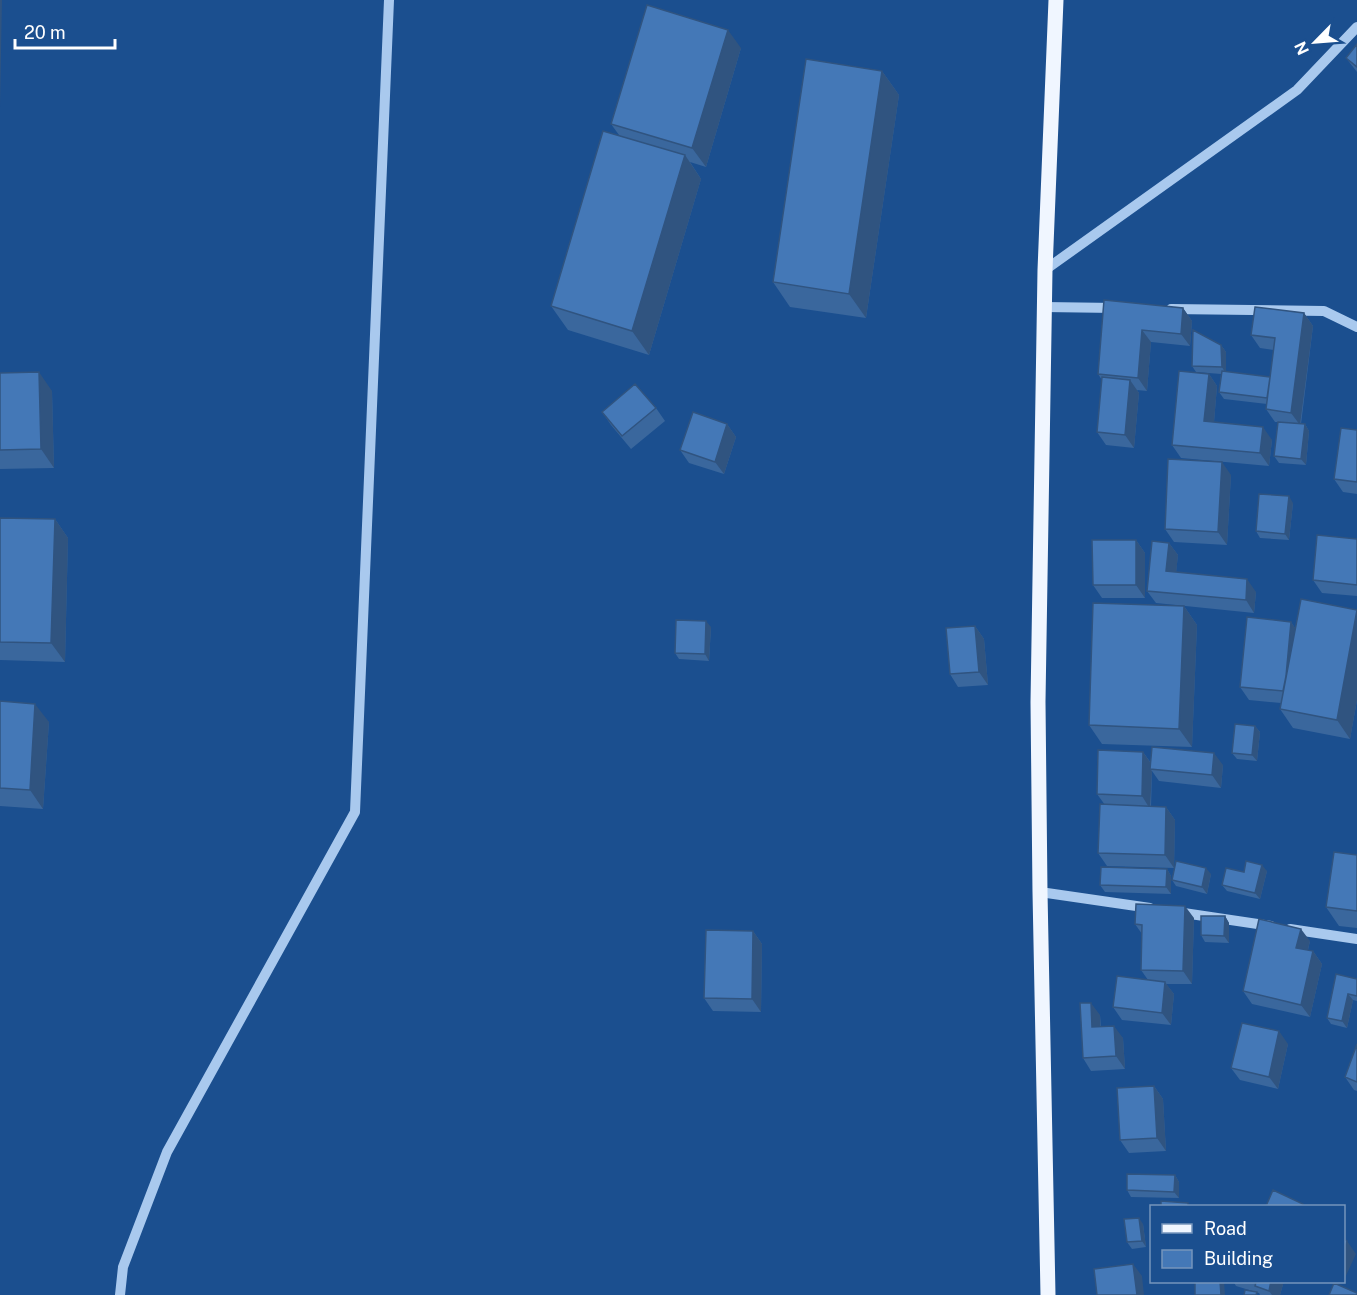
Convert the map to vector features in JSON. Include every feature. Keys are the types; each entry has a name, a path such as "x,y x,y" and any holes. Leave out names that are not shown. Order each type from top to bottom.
{"main road":[{"path":"1048,1295 1038,702 1044,307 1056,0"}],"street":[{"path":"120,1295 123,1267 167,1152 355,812 389,0"},
{"path":"1045,270 1297,90 1357,27"},
{"path":"1044,307 1126,308"},
{"path":"1161,308 1324,311 1357,327"},
{"path":"1040,892 1157,909"},
{"path":"1169,911 1357,939"}],"building":[{"path":"647,5 728,30 692,148 611,124"},
{"path":"1357,44 1357,67 1346,58"},
{"path":"806,59 882,71 849,294 773,282"},
{"path":"603,131 685,155 632,331 551,306"},
{"path":"1104,300 1183,308 1181,334 1142,330 1138,378 1098,374"},
{"path":"1255,307 1304,313 1291,413 1266,409 1275,338 1251,335"},
{"path":"1193,330 1221,345 1222,367 1192,366"},
{"path":"1179,371 1209,374 1204,421 1263,427 1260,453 1172,445"},
{"path":"1222,371 1270,377 1267,398 1219,392"},
{"path":"39,372 41,449 0,450 0,373"},
{"path":"1102,377 1130,380 1125,435 1097,432"},
{"path":"635,384 656,408 622,436 602,412"},
{"path":"693,412 727,424 715,462 680,450"},
{"path":"1278,422 1305,424 1301,459 1274,456"},
{"path":"1341,428 1357,430 1357,482 1334,479"},
{"path":"1168,459 1222,462 1218,532 1165,529"},
{"path":"1259,494 1289,496 1285,534 1256,531"},
{"path":"0,518 55,519 51,643 0,642"},
{"path":"1317,535 1357,539 1357,585 1313,580"},
{"path":"1092,540 1136,540 1136,585 1093,585"},
{"path":"1152,541 1169,543 1166,571 1247,579 1246,600 1147,591"},
{"path":"1301,599 1357,610 1337,720 1280,709"},
{"path":"1093,603 1184,606 1179,729 1089,725"},
{"path":"1247,617 1291,622 1283,691 1240,687"},
{"path":"676,620 706,621 705,654 675,653"},
{"path":"975,626 979,672 950,674 946,628"},
{"path":"0,701 35,704 30,790 0,788"},
{"path":"1235,724 1255,726 1252,755 1232,753"},
{"path":"1152,747 1214,753 1212,775 1150,769"},
{"path":"1098,750 1143,752 1142,796 1097,794"},
{"path":"1100,804 1166,807 1165,855 1098,853"},
{"path":"1334,852 1357,855 1357,911 1326,907"},
{"path":"1176,861 1206,868 1202,887 1172,880"},
{"path":"1246,861 1262,865 1255,893 1222,885 1226,868 1244,872"},
{"path":"1101,867 1167,869 1166,887 1100,885"},
{"path":"1136,904 1185,906 1183,971 1141,970 1142,925 1135,924"},
{"path":"1201,916 1225,916 1224,936 1201,935"},
{"path":"1259,919 1301,929 1296,948 1313,951 1301,1005 1243,991"},
{"path":"706,930 753,931 752,999 704,998"},
{"path":"1336,974 1357,979 1357,996 1348,994 1342,1021 1327,1018"},
{"path":"1117,976 1165,982 1162,1013 1113,1007"},
{"path":"1080,1003 1091,1003 1092,1027 1114,1026 1116,1056 1083,1058"},
{"path":"1242,1023 1279,1031 1269,1077 1231,1068"},
{"path":"1357,1044 1357,1082 1345,1077"},
{"path":"1154,1086 1157,1138 1120,1140 1117,1088"},
{"path":"1127,1174 1175,1175 1174,1192 1127,1190"},
{"path":"1273,1190 1303,1204 1302,1205 1266,1205"},
{"path":"1161,1201 1188,1203 1188,1205 1161,1205"},
{"path":"1139,1218 1142,1241 1127,1242 1124,1219"},
{"path":"1133,1264 1137,1295 1097,1295 1094,1269"},
{"path":"1195,1283 1220,1283 1221,1295 1195,1295"},
{"path":"1256,1283 1271,1283 1269,1291 1255,1286"},
{"path":"1334,1283 1357,1293 1357,1295 1329,1295"},
{"path":"1245,1290 1257,1292 1256,1295 1244,1295"}]}
